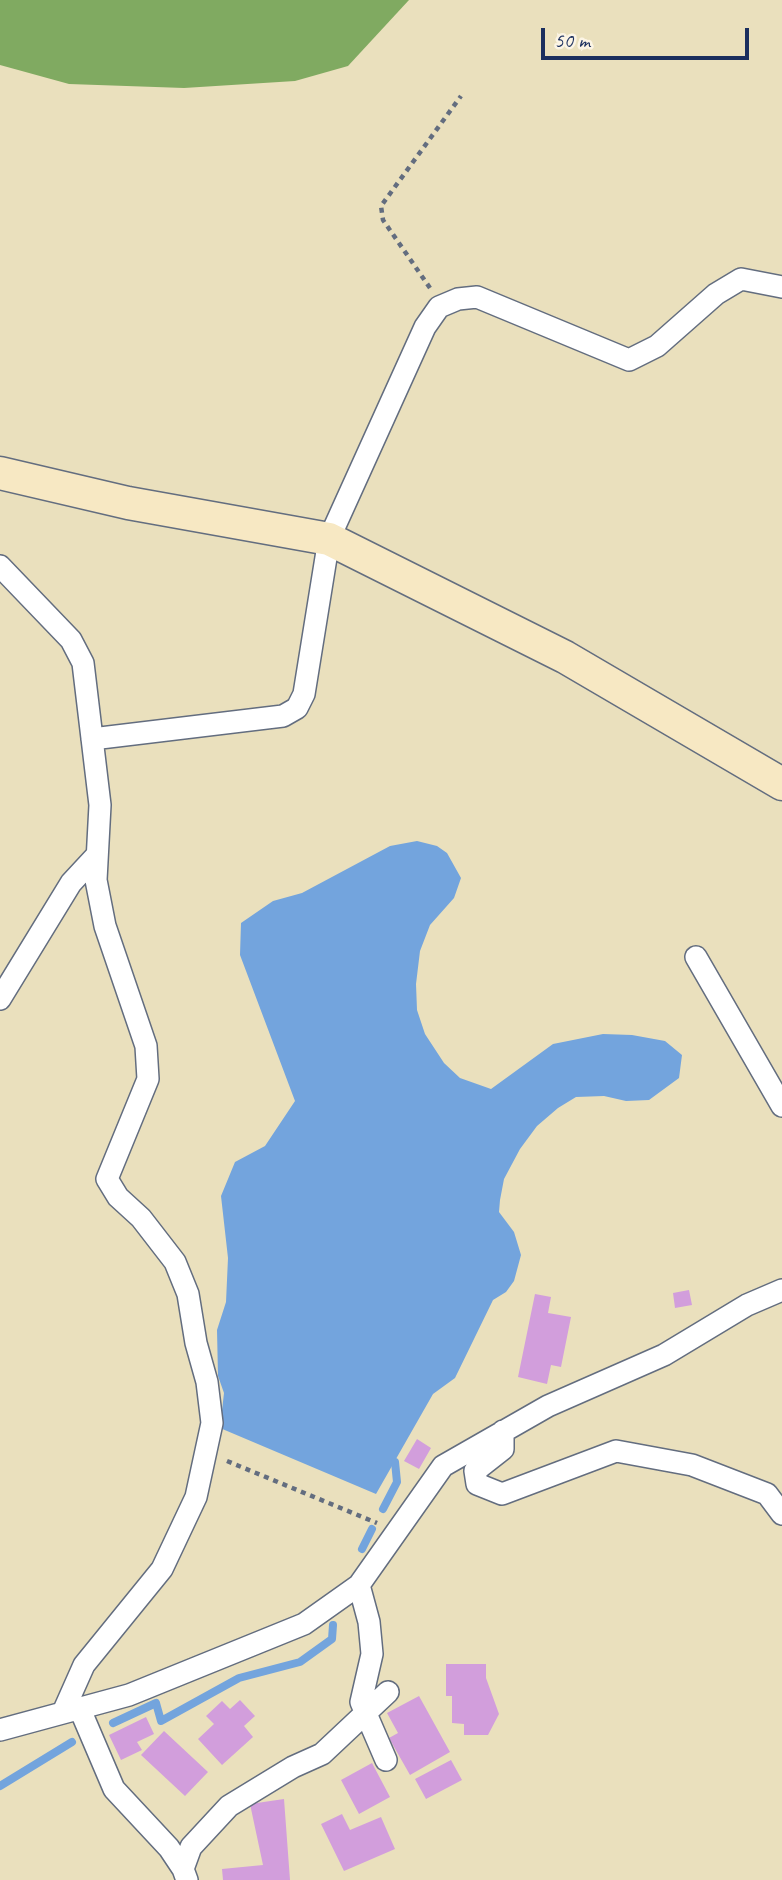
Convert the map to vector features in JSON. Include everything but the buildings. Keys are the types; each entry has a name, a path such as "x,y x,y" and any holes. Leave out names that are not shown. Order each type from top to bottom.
{"street":[{"path":"92,739 283,716 297,708 304,694 329,538 425,327 439,307 458,299 477,297 629,360 657,346 716,294 741,279 782,287"},
{"path":"0,473 128,503 329,538 565,657 782,784"},
{"path":"0,566 71,640 83,663 100,805 96,880 105,926 146,1046 148,1079 107,1179 118,1197 141,1218 175,1262 188,1294 209,1396 212,1423 196,1497 162,1569 85,1665 72,1709 114,1789 169,1848 185,1875"},
{"path":"1,997 71,883 97,855"},
{"path":"696,957 782,1106"},
{"path":"0,1730 129,1695 304,1624 359,1585 443,1466 548,1406 664,1355 747,1305 782,1290"},
{"path":"503,1431 503,1449 475,1471 477,1484 502,1494 616,1451 692,1465 767,1494 782,1514"},
{"path":"359,1585 369,1622 372,1654 360,1702 386,1760"},
{"path":"185,1875 191,1847 229,1805 293,1767 322,1754 340,1740 365,1712 388,1692"}],"path":[{"path":"439,307 434,292 415,270 383,220 381,206 461,96"},
{"path":"206,1452 397,1531"}],"green space":[{"path":"0,0 409,0 348,66 295,81 184,88 69,84 0,65"}],"water":[{"path":"417,841 437,846 447,853 461,878 454,898 430,925 420,951 416,984 417,1010 425,1034 444,1063 460,1078 491,1089 553,1044 603,1034 632,1035 665,1041 682,1055 679,1078 649,1100 626,1101 604,1096 576,1097 537,1126 520,1149 504,1179 499,1212 514,1232 521,1255 514,1281 506,1292 493,1300 455,1378 433,1394 376,1494 220,1428 224,1393 218,1376 217,1330 226,1302 228,1258 221,1196 235,1162 265,1146 295,1101 240,955 241,923 273,901 302,893 390,846"}],"waterway":[{"path":"383,1509 397,1482 395,1462"},
{"path":"362,1549 372,1529"},
{"path":"113,1723 156,1703 161,1721 239,1678 300,1662 332,1639 333,1625"},
{"path":"0,1786 72,1742"}]}
